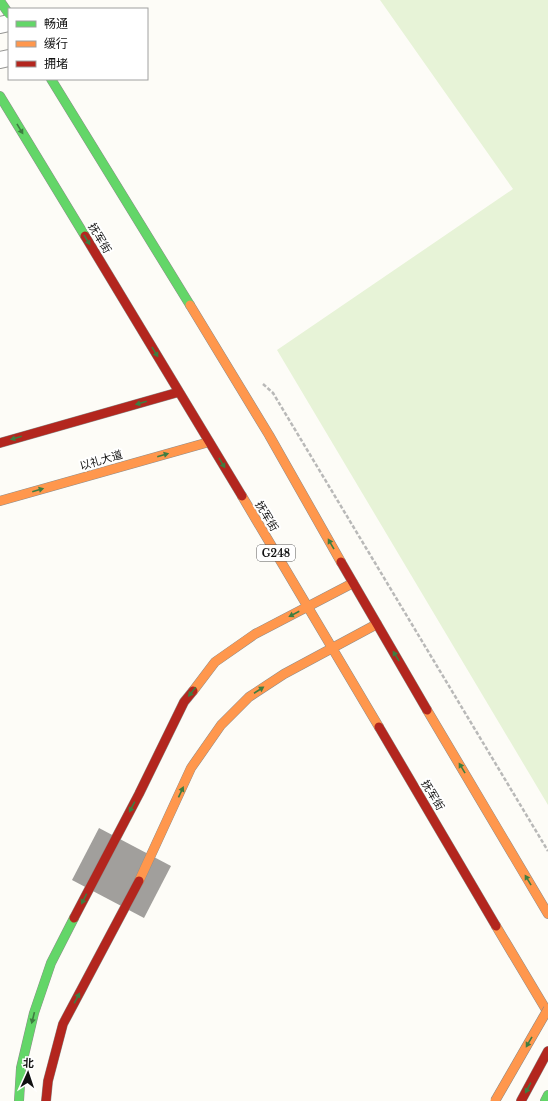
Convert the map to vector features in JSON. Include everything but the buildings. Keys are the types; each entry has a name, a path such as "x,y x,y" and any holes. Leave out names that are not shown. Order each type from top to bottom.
{"main road":[{"path":"0,1 8,13"},
{"path":"52,80 269,435 353,583 548,914"},
{"name":"抚军街","path":"0,96 209,442 548,1012"},
{"path":"0,443 179,392"},
{"name":"以礼大道","path":"0,501 209,442"},
{"path":"19,1101 21,1068 34,1013 51,964 139,794 184,702 215,662 255,634 353,583"},
{"path":"46,1101 48,1081 63,1024 141,878 192,768 221,726 249,697 284,674 377,624"},
{"path":"496,1101 548,1009"},
{"path":"521,1101 548,1051"},
{"path":"545,1101 548,1095"}],"path":[{"path":"262,383 273,393 548,851"}],"green space":[{"path":"380,0 548,0 548,805 277,350 513,189"}],"traffic: fast":[{"path":"0,1 8,13"},
{"path":"52,80 190,305"},
{"path":"0,96 85,236"},
{"path":"19,1101 21,1068 34,1013 51,963 74,918"},
{"path":"545,1101 548,1095"}],"traffic: slow":[{"path":"190,305 269,435 341,562"},
{"path":"0,501 209,442"},
{"path":"242,496 379,727"},
{"path":"193,691 215,662 255,634 353,583"},
{"path":"139,881 191,768 221,725 249,697 284,674 377,624"},
{"path":"427,710 548,914"},
{"path":"496,926 548,1013"},
{"path":"495,1101 548,1009"}],"traffic: jam":[{"path":"85,236 242,496"},
{"path":"0,443 179,392"},
{"path":"341,562 427,710"},
{"path":"74,918 139,794 184,702 193,691"},
{"path":"379,727 496,926"},
{"path":"46,1101 48,1081 63,1024 139,881"},
{"path":"521,1101 548,1051"}]}
